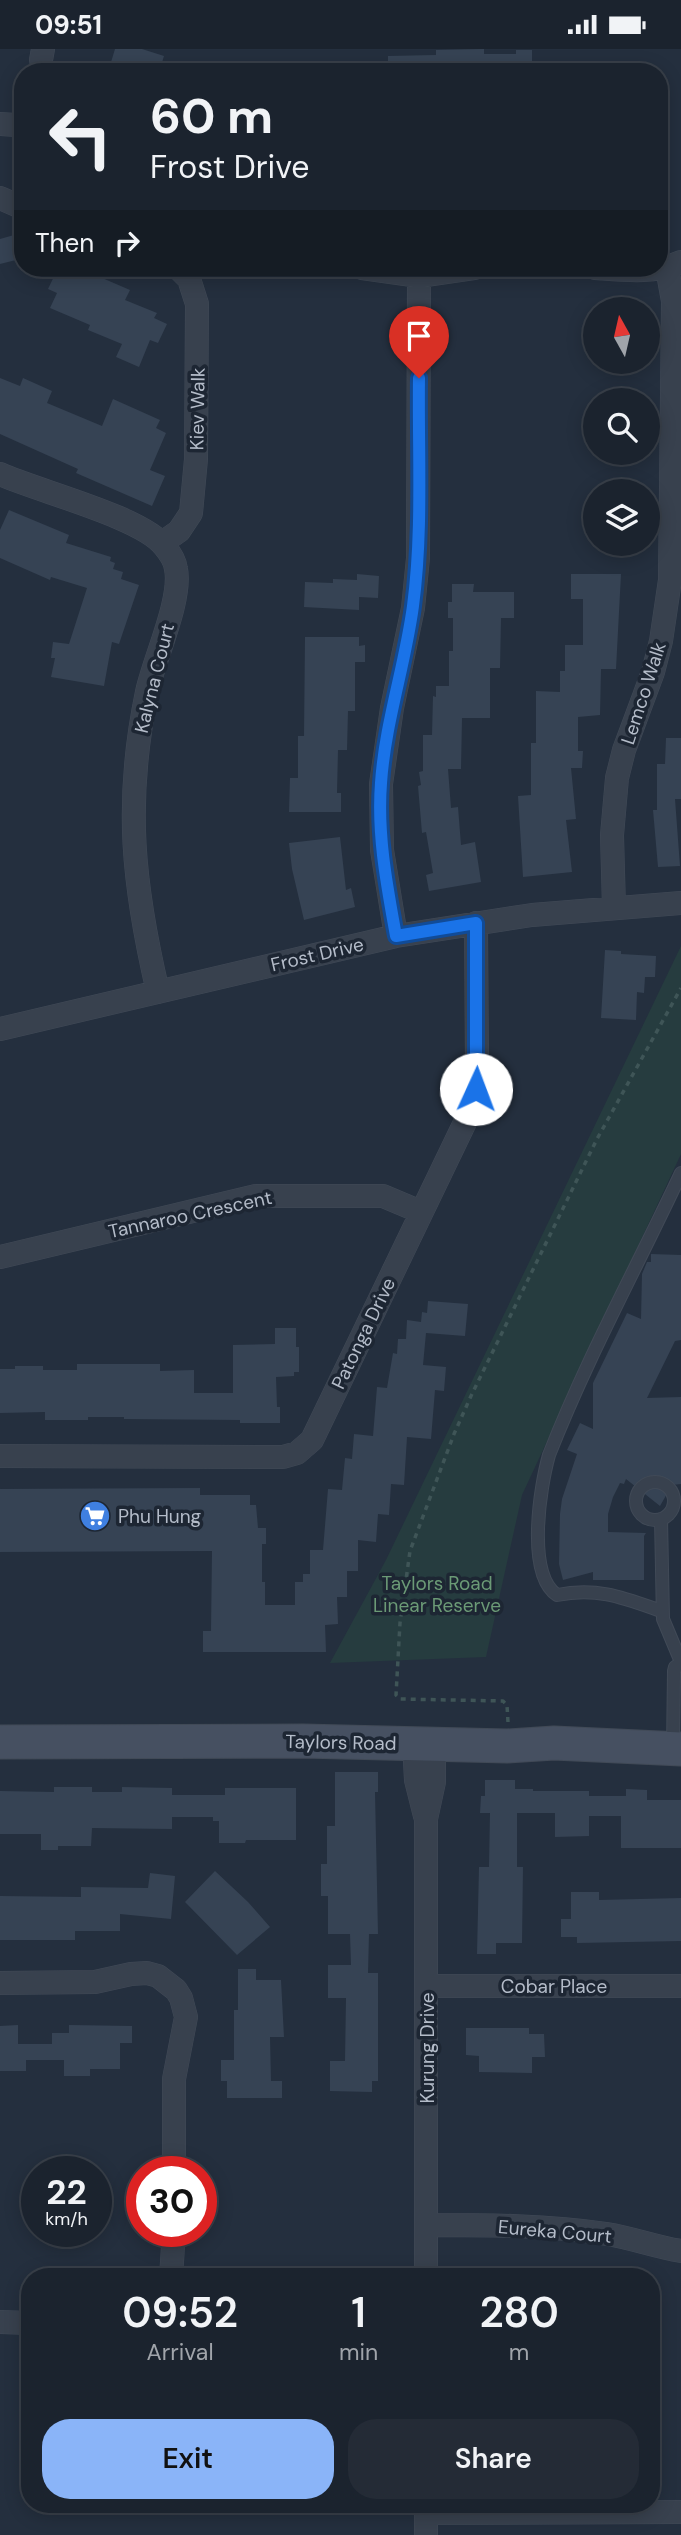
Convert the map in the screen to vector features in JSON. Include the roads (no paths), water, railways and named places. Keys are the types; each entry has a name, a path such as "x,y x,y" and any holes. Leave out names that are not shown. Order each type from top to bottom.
{"main road":[{"name":"Taylors Road","path":"0,1721 122,1728 423,1737 507,1746 677,1740"},
{"name":"Taylors Road","path":"423,1737 508,1723 677,1740"},
{"name":"Taylors Road","path":"0,1742 122,1728"}],"street":[{"name":"Lemco Walk","path":"614,908 612,835 617,778 661,641 672,557 674,265"},
{"name":"Kiev Walk","path":"162,543 179,531 191,513 196,459 197,304 187,277"},
{"path":"396,936 382,850 381,784 392,708 413,608 418,558 419,277"},
{"path":"0,474 115,517 146,531 162,543"},
{"name":"Kalyna Court","path":"158,992 139,902 134,862 133,787 148,689 177,585 172,556 162,543"},
{"name":"Frost Drive","path":"0,1029 396,936 532,915 681,903"},
{"name":"Patonga Drive","path":"0,1456 283,1457 297,1453 312,1440 469,1114 476,1089 476,923"},
{"name":"Tannaroo Crescent","path":"0,1257 256,1196 383,1196 421,1212"},
{"name":"Kurung Drive","path":"423,1737 416,1780 426,1819 426,2268"},
{"path":"0,1983 74,1983 147,1973 158,1976 176,1990 186,2017 174,2079 174,2156"},
{"name":"Cobar Place","path":"427,1986 681,1986"},
{"name":"Eureka Court","path":"427,2225 559,2228 610,2235 681,2251"},
{"path":"172,2268 173,2247"},
{"path":"0,2322 21,2323"},
{"path":"660,2512 681,2512"},
{"path":"426,2517 630,2513"}],"lane":[{"path":"662,1611 607,1593 579,1591 557,1595 551,1591 543,1577 539,1530 543,1474 561,1423 628,1277 653,1234 681,1173"},
{"path":"661,1519 662,1611 664,1625 681,1662 674,1671 677,1740"}],"place":[{"name":"Phu Hung","path":"95,1516"}],"park label":[{"name":"Taylors Road Linear Reserve","path":"437,1594"}]}
